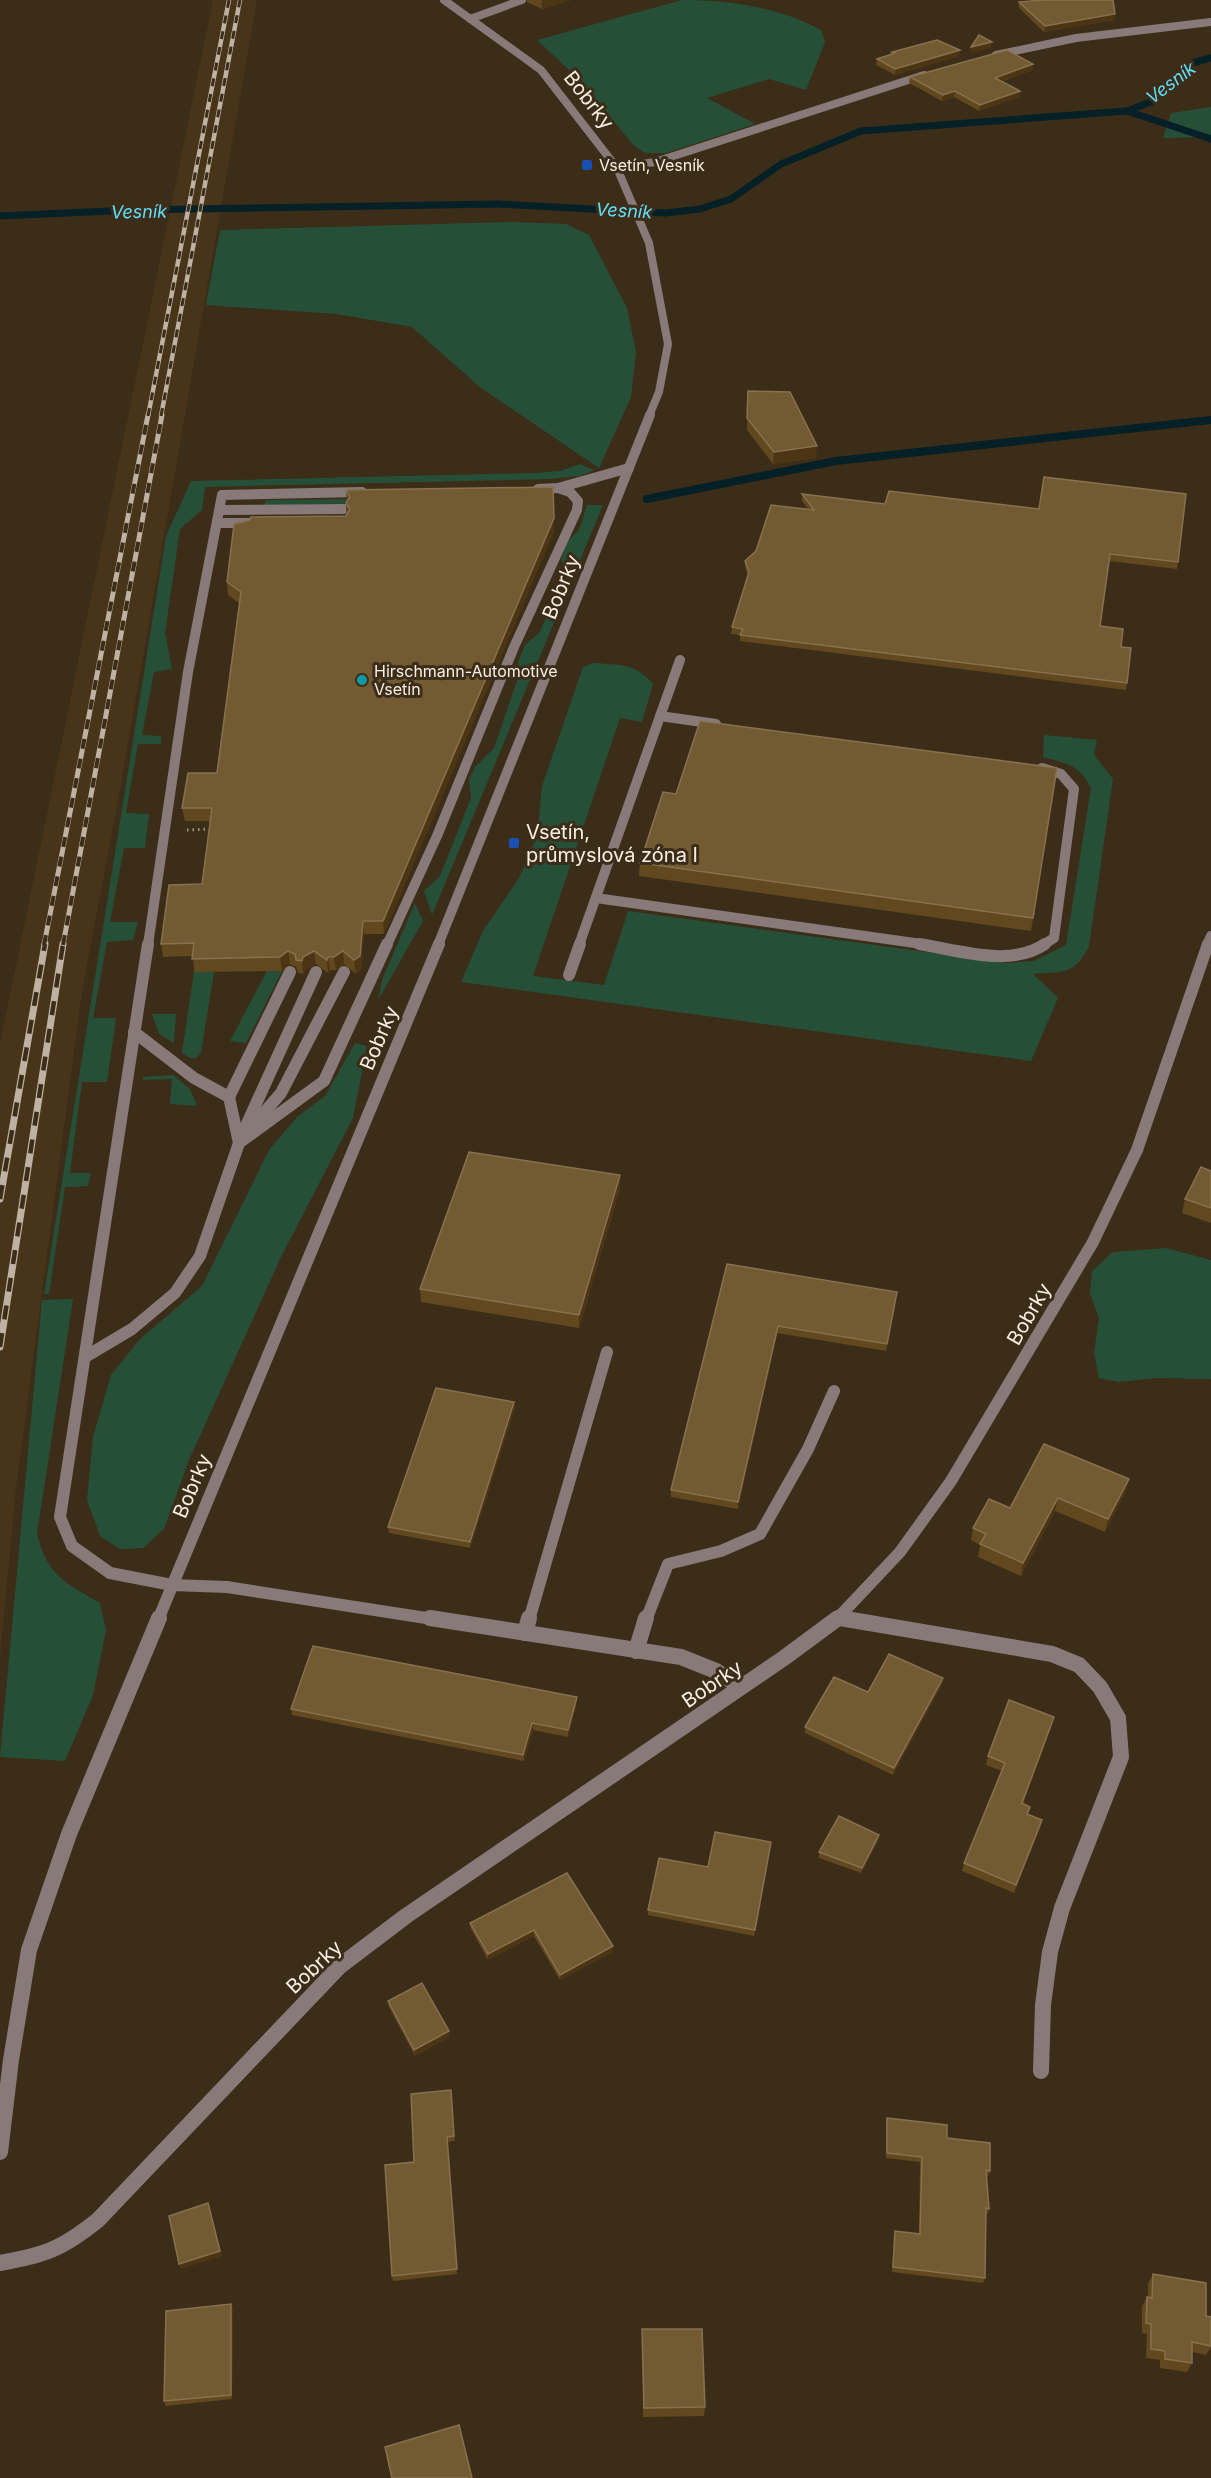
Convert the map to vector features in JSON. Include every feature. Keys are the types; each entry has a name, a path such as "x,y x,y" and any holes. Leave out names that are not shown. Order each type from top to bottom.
{"street":[{"name":"Bobrky","path":"0,2152 11,2060 30,1950 69,1833 445,929 659,392 668,344 649,243 617,168 541,70 444,0"},
{"path":"470,19 522,0"},
{"path":"991,57 1048,41 1091,34 1211,22"},
{"path":"617,168 655,162 934,72"},
{"path":"558,489 629,468"},
{"path":"239,1143 324,1081 437,836 514,647 577,510 578,501 570,492 558,489 522,489"},
{"path":"378,492 222,495 186,683 60,1517 72,1546 110,1573 172,1585 227,1587 681,1657 716,1671 741,1687"},
{"path":"220,510 344,509"},
{"path":"217,523 263,523"},
{"path":"569,975 680,660"},
{"path":"660,716 727,725"},
{"path":"596,898 1010,957 1032,953 1054,938 1074,789 1068,777 1052,770 1029,766"},
{"name":"Bobrky","path":"0,2263 40,2256 71,2242 122,2197 274,2033 340,1966 406,1916 838,1618 891,1564 939,1501 978,1443 1095,1238 1137,1151 1197,968 1211,936"},
{"path":"239,1143 229,1096 290,972"},
{"path":"85,1357 132,1329 175,1293 200,1256 239,1143 316,972"},
{"path":"239,1143 281,1093 344,972"},
{"path":"134,1032 194,1078 229,1096"},
{"path":"525,1633 607,1352"},
{"path":"636,1651 651,1602 668,1564 721,1551 760,1534 808,1449 834,1391"},
{"path":"838,1618 1052,1654 1079,1665 1100,1687 1118,1718 1121,1756 1062,1908 1050,1953 1043,2005 1041,2071"}],"shaded area":[{"path":"213,0 257,0 118,801 82,992 16,1488 0,1658 0,1044"}],"green space":[{"path":"682,0 736,3 771,10 821,30 825,42 806,90 769,79 707,98 755,124 666,153 645,153 633,145 581,81 537,40"},
{"path":"1211,107 1211,137 1163,138 1171,113"},
{"path":"511,222 566,224 589,235 627,308 636,352 631,397 599,468 481,388 412,327 337,314 206,305 220,230"},
{"path":"580,464 594,470 580,476 550,479 205,487 202,510 180,529 165,633 172,669 154,672 142,735 161,736 161,744 138,744 126,813 149,814 145,848 124,848 110,922 138,922 133,940 107,942 93,1018 116,1018 107,1082 82,1082 70,1173 91,1173 88,1186 65,1187 49,1294 44,1294 166,536 191,481 535,473 560,471"},
{"path":"553,497 553,500 264,505 266,500"},
{"path":"587,505 603,505 432,915 424,891 440,876 471,798 469,780 475,767 494,748 519,675 518,662 525,645 540,632 565,567 561,560 567,542 579,530"},
{"path":"594,663 626,666 640,672 653,684 642,722 620,718 533,976 604,985 628,911 1006,963 1034,961 1066,945 1091,788 1077,769 1043,757 1044,735 1097,740 1094,755 1113,779 1089,946 1078,963 1067,970 1033,974 1058,998 1031,1061 461,982 483,931 519,878 537,837 542,786 583,667"},
{"path":"415,903 423,921 378,1000 382,980"},
{"path":"267,971 282,971 246,1043 230,1041"},
{"path":"194,972 214,972 201,1053 196,1058 190,1058 182,1053"},
{"path":"152,1014 176,1014 174,1043 159,1034"},
{"path":"355,1043 367,1046 353,1118 281,1257 189,1460 164,1529 143,1548 120,1549 100,1536 87,1500 93,1437 111,1375 140,1339 202,1286 269,1150 297,1117 325,1096"},
{"path":"173,1075 190,1089 197,1106 170,1104 172,1079 143,1080 143,1077"},
{"path":"1166,1248 1211,1260 1211,1379 1156,1378 1118,1382 1099,1378 1094,1353 1099,1318 1090,1293 1092,1271 1113,1252"},
{"path":"73,1299 37,1534 46,1560 52,1569 67,1583 100,1603 106,1630 93,1695 65,1761 0,1757 42,1300"}],"building":[{"path":"1113,0 1115,14 1045,26 1019,2"},
{"path":"979,35 992,42 971,47"},
{"path":"937,40 960,50 895,69 877,59 895,53 892,52"},
{"path":"1007,50 1033,64 995,78 1020,91 980,105 955,91 943,95 910,77"},
{"path":"748,391 790,392 817,446 774,452 747,418"},
{"path":"1044,477 1186,494 1178,562 1110,554 1100,626 1123,629 1121,647 1131,648 1127,683 740,635 743,629 732,627 749,572 745,561 756,551 771,505 814,510 802,494 885,504 889,491 1039,509"},
{"name":"Hirschmann-Automotive Vsetín","path":"553,487 554,518 383,921 363,921 360,956 354,960 343,951 334,957 328,957 327,960 314,951 303,957 302,961 296,960 295,954 288,951 280,957 192,959 194,943 161,944 169,885 202,884 212,808 182,808 188,773 217,773 241,592 227,582 234,524 250,520 251,517 346,516 350,509 346,503 350,497 346,490"},
{"path":"700,721 1057,768 1033,918 640,863 663,792 676,794"},
{"path":"469,1152 620,1175 579,1315 420,1289"},
{"path":"1201,1167 1211,1171 1211,1208 1185,1199"},
{"path":"727,1264 897,1292 887,1344 778,1326 738,1502 671,1490"},
{"path":"436,1388 514,1402 470,1542 388,1527"},
{"path":"1044,1444 1129,1479 1108,1519 1058,1498 1023,1563 980,1544 986,1534 973,1528 989,1499 1010,1508"},
{"path":"313,1646 577,1697 568,1730 532,1723 523,1755 291,1709"},
{"path":"889,1654 943,1678 894,1768 805,1727 834,1677 868,1692"},
{"path":"1009,1700 1054,1717 1022,1803 1030,1807 1027,1814 1042,1820 1016,1885 964,1863 1005,1763 988,1756"},
{"path":"839,1816 879,1835 862,1868 819,1852"},
{"path":"715,1832 771,1842 755,1930 648,1910 659,1858 708,1867"},
{"path":"567,1873 613,1946 560,1975 534,1930 488,1954 470,1923"},
{"path":"422,1983 449,2031 414,2050 388,2001"},
{"path":"451,2090 454,2136 447,2137 457,2269 392,2276 385,2165 414,2162 411,2094"},
{"path":"887,2118 947,2125 947,2138 990,2143 990,2171 986,2170 989,2209 986,2208 985,2278 893,2267 895,2231 920,2234 922,2157 887,2153"},
{"path":"208,2203 220,2251 179,2264 169,2216"},
{"path":"1153,2274 1206,2283 1206,2316 1211,2317 1211,2346 1192,2342 1192,2363 1165,2359 1165,2351 1151,2349 1151,2324 1146,2323 1147,2297 1152,2298"},
{"path":"231,2304 231,2395 164,2401 166,2311"},
{"path":"642,2329 702,2329 705,2407 644,2408"},
{"path":"459,2425 472,2478 392,2478 385,2447"}],"waterway":[{"name":"Vesník","path":"1127,111 1153,101 1192,63 1211,58"},
{"name":"Vesník","path":"0,216 131,210 498,204 666,213 700,209 731,199 781,164 861,131 1127,111"},
{"path":"1127,111 1211,139"},
{"path":"647,499 836,461 1211,420"}],"railway":[{"path":"148,416 229,0"},
{"path":"161,416 240,0"},
{"path":"44,945 148,415"},
{"path":"63,945 162,415"},
{"path":"0,1199 45,944"},
{"path":"0,1347 63,944"}],"place":[{"name":"Vsetín, Vesník","path":"587,165"},
{"name":"Hirschmann-Automotive Vsetín","path":"362,680"},
{"name":"Vsetín, průmyslová zóna I","path":"514,843"}]}
